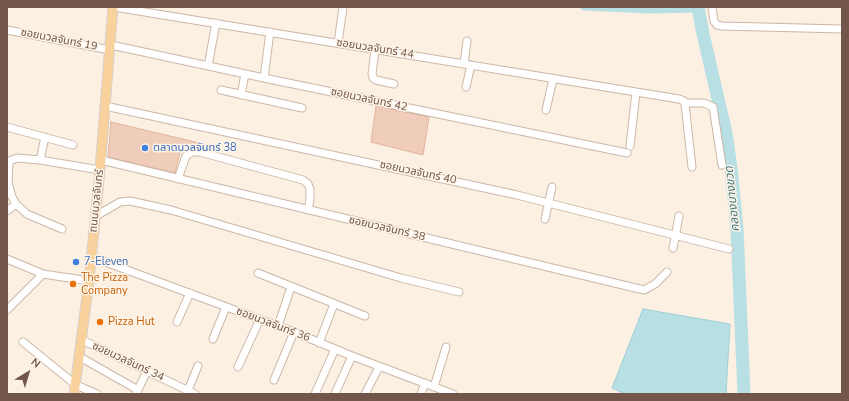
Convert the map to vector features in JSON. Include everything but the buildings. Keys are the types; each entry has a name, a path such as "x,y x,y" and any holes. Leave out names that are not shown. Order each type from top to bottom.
{"main road":[{"name":"ถนนนวลจันทร์","path":"74,394 80,358 92,257 114,7"}],"street":[{"name":"ซอยนวลจันทร์ 44","path":"114,7 679,99 685,103 704,103 713,107 722,165"},
{"path":"338,43 343,7"},
{"path":"712,7 714,21 717,25 722,26 842,29"},
{"path":"208,66 216,24"},
{"name":"ซอยนวลจันทร์ 19","path":"7,30 110,48"},
{"path":"264,78 270,32"},
{"path":"466,87 467,41"},
{"name":"ซอยนวลจันทร์ 42","path":"110,48 208,66 627,153"},
{"path":"375,50 372,74 373,78 394,84"},
{"path":"241,95 245,74"},
{"path":"546,110 553,79"},
{"path":"221,90 302,108"},
{"path":"630,146 636,92"},
{"path":"685,103 692,167"},
{"name":"ซอยนวลจันทร์ 40","path":"106,106 548,202 729,248"},
{"path":"7,127 74,144"},
{"path":"40,160 45,137"},
{"path":"178,179 186,156 192,152 200,152 303,180 308,184 310,189 308,210"},
{"path":"62,229 27,214 16,204 12,197 8,182 8,162 17,158 40,160 100,170"},
{"name":"ซอยนวลจันทร์ 38","path":"101,160 644,290 655,284 667,272"},
{"path":"545,219 552,186"},
{"path":"96,216 120,202 130,201 171,210 401,278 459,292"},
{"path":"7,211 16,204"},
{"path":"672,248 679,216"},
{"name":"ซอยนวลจันทร์ 36","path":"92,257 260,319 453,394"},
{"path":"7,259 43,274 89,281"},
{"path":"258,273 365,316"},
{"path":"7,310 43,274"},
{"path":"278,326 291,286"},
{"path":"177,322 190,293"},
{"path":"319,343 334,304"},
{"path":"213,339 226,307"},
{"path":"238,367 260,319"},
{"path":"274,380 294,332"},
{"name":"ซอยนวลจันทร์ 34","path":"82,340 191,393"},
{"path":"23,342 76,384 97,394"},
{"path":"434,387 446,348"},
{"path":"315,394 335,349"},
{"path":"335,394 352,356"},
{"path":"80,358 137,392 147,371"},
{"path":"191,393 198,366"},
{"path":"365,394 379,366"},
{"path":"421,394 425,383"}],"water":[{"path":"643,309 730,324 726,394 625,394 612,388"}],"waterway":[{"path":"584,7 650,10 699,9"},
{"name":"คลองบางขวด","path":"698,7 726,133 731,168 737,229 744,394"}],"place":[{"name":"ตลาดนวลจันทร์ 38","path":"145,148"},
{"name":"7-Eleven","path":"76,262"},
{"name":"The Pizza Company","path":"73,284"},
{"name":"Pizza Hut","path":"100,322"}]}
